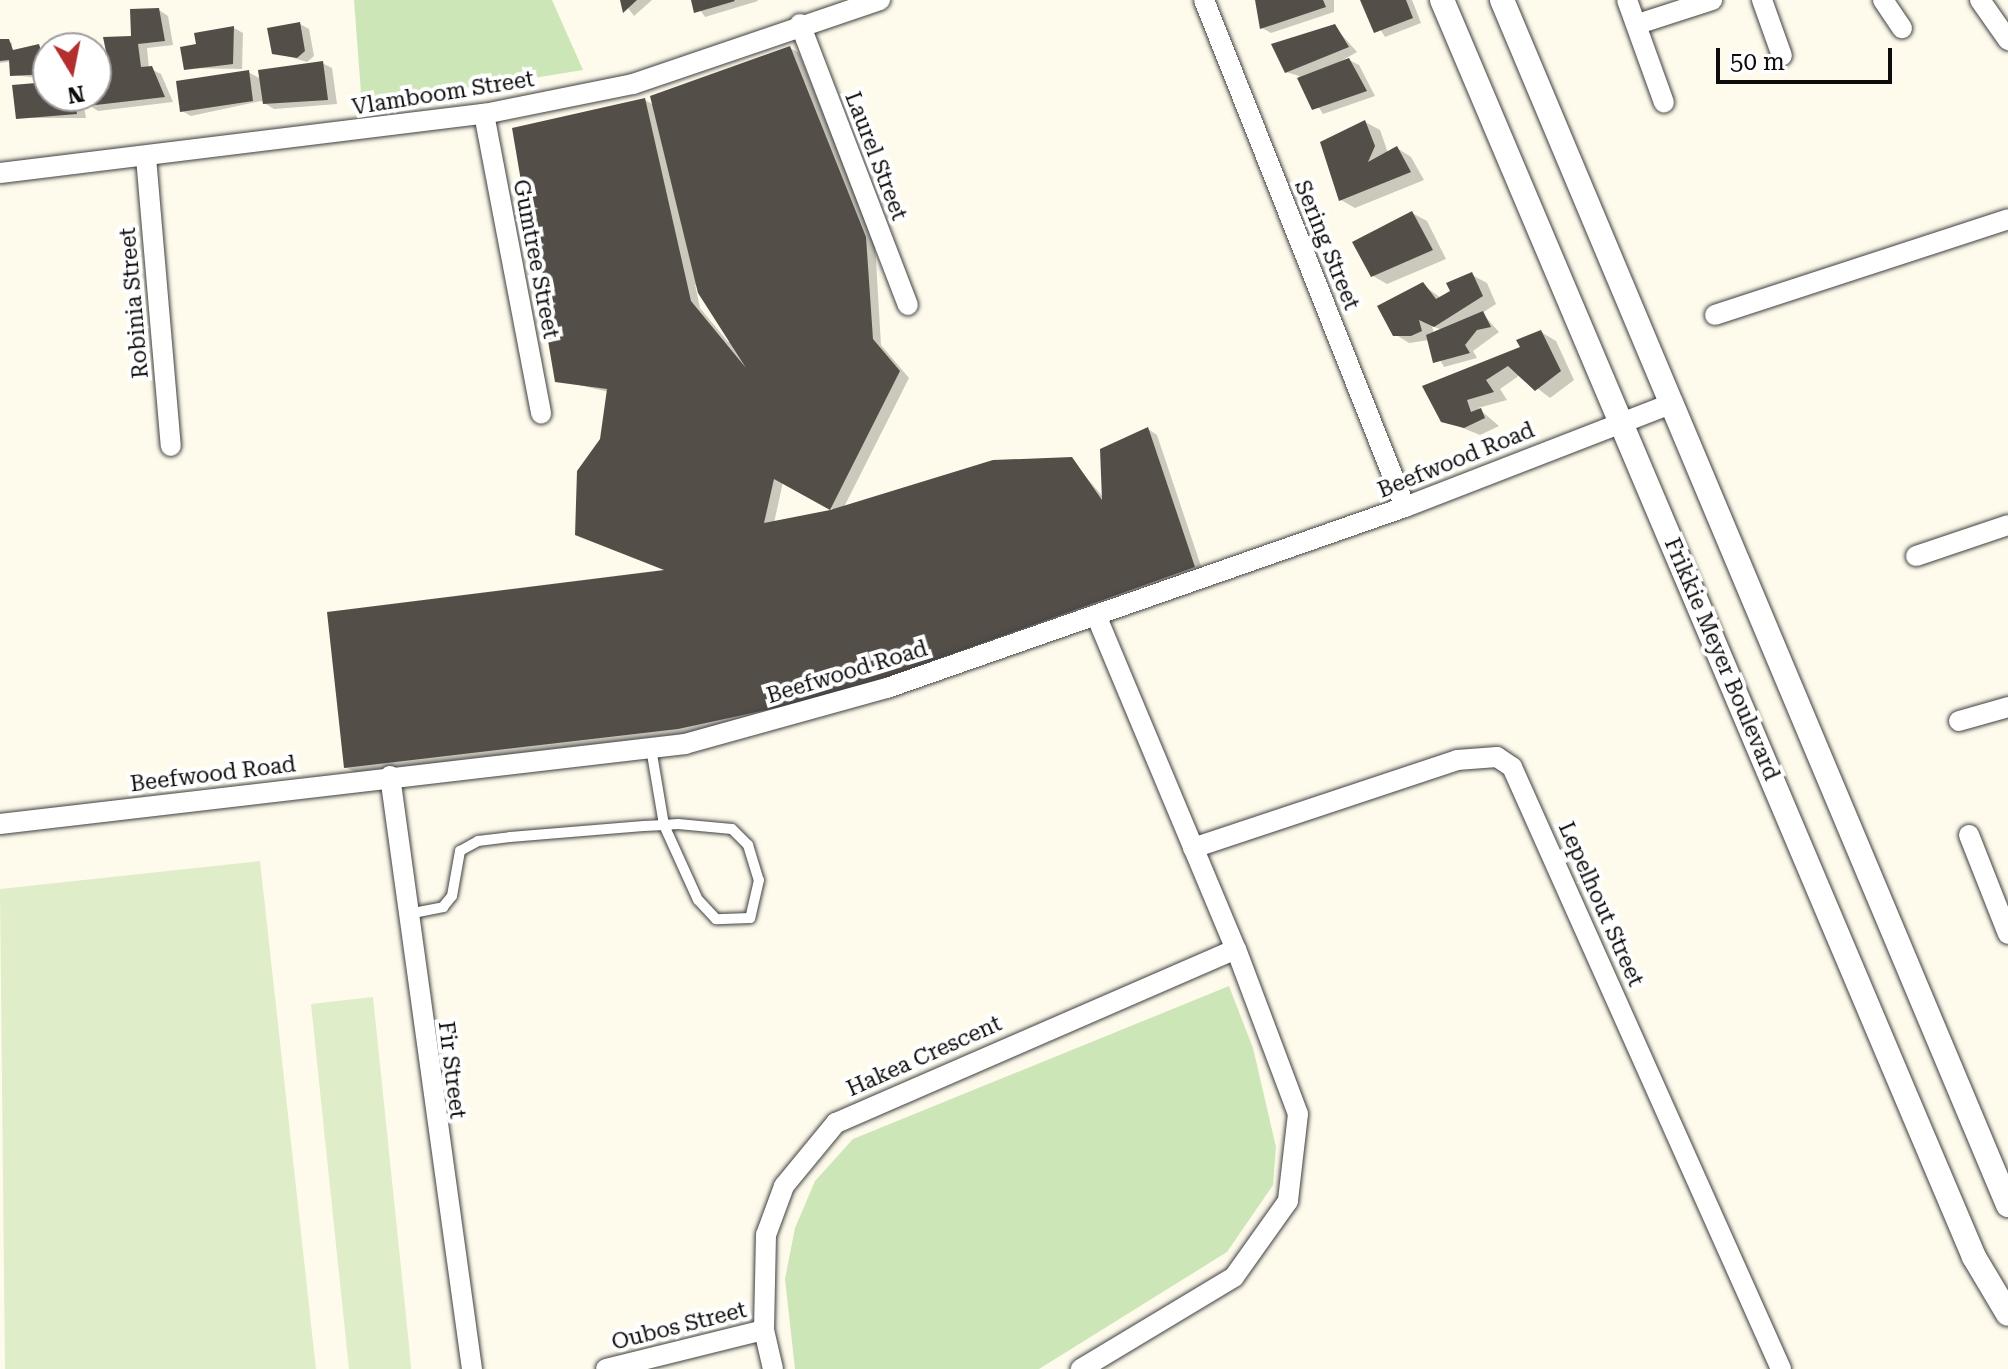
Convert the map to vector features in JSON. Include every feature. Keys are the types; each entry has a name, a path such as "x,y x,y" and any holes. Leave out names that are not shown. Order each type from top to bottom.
{"street":[{"name":"Vlamboom Street","path":"0,173 484,114 633,84 800,24 880,0"},
{"name":"Sering Street","path":"1204,0 1405,507"},
{"name":"Frikkie Meyer Boulevard","path":"1442,0 1974,1257 2008,1314"},
{"path":"1502,0 1668,405 2008,1205"},
{"path":"1627,0 1664,103"},
{"path":"1638,24 1712,0"},
{"path":"1762,0 1782,56"},
{"path":"1883,0 1902,28"},
{"path":"1980,0 2008,40"},
{"name":"Laurel Street","path":"800,24 908,305"},
{"name":"Gumtree Street","path":"484,114 541,414"},
{"name":"Robinia Street","path":"146,157 171,446"},
{"path":"1715,315 2008,219"},
{"name":"Beefwood Road","path":"0,824 390,776 651,748 887,688 1405,507 1621,419 1668,405"},
{"path":"1916,556 2008,525"},
{"path":"1081,1369 1234,1277 1288,1201 1298,1114 1236,949 1096,615"},
{"path":"1959,721 2008,707"},
{"name":"Lepelhout Street","path":"1193,848 1457,760 1497,757 1512,767 1781,1369"},
{"name":"Fir Street","path":"390,776 472,1369"},
{"path":"1969,835 2008,934"},
{"name":"Hakea Crescent","path":"773,1369 764,1330 766,1235 784,1186 836,1123 1236,949"},
{"name":"Oubos Street","path":"606,1369 764,1330"}],"lane":[{"path":"408,914 443,907 452,896 460,851 478,841 664,825 732,829 748,845 759,880 750,918 716,919 698,900 664,825 651,748"}],"green space":[{"path":"354,0 552,0 583,70 362,106"},
{"path":"260,861 316,1369 5,1369 0,889"},
{"path":"1229,986 1253,1048 1276,1147 1273,1185 1227,1252 1039,1369 795,1369 785,1279 795,1228 815,1181 853,1139"},
{"path":"373,997 411,1369 349,1369 311,1004"}],"building":[{"path":"620,0 637,0 623,13"},
{"path":"691,0 734,0 735,1 694,13"},
{"path":"1255,0 1323,0 1326,7 1260,29"},
{"path":"1360,0 1406,0 1413,18 1374,33"},
{"path":"159,8 165,41 138,44 141,67 152,66 165,97 112,103 112,37 131,36 130,9"},
{"path":"300,22 305,51 297,58 272,54 267,28"},
{"path":"1335,24 1349,47 1285,73 1271,44"},
{"path":"234,26 233,64 184,70 180,47 196,44 194,33"},
{"path":"0,39 9,39 13,50 32,46 32,75 10,76 9,60 0,61"},
{"path":"790,46 866,237 873,339 900,371 830,510 993,460 1072,457 1102,500 1100,449 1148,427 1195,567 882,679 785,706 678,729 344,768 327,612 664,570 575,535 577,471 600,439 607,389 555,382 512,128 645,98 691,301 746,368 698,293 650,96","holes":["774,479 830,510 764,523"]},
{"path":"1349,58 1367,91 1312,110 1297,78"},
{"path":"323,61 328,100 263,104 258,70"},
{"path":"249,70 253,101 180,112 176,81"},
{"path":"32,83 32,112 77,114 16,119 12,85"},
{"path":"1365,120 1375,146 1368,162 1397,146 1411,172 1339,201 1320,142"},
{"path":"1412,211 1433,250 1371,277 1352,242"},
{"path":"1472,272 1483,296 1434,327 1419,320 1422,331 1411,336 1393,336 1377,306 1423,282 1436,299 1450,291 1446,283"},
{"path":"1483,311 1491,327 1477,330 1465,345 1470,353 1433,363 1426,335"},
{"path":"1541,330 1561,371 1535,391 1508,366 1486,380 1494,392 1467,400 1471,412 1481,408 1485,418 1464,428 1441,422 1422,386 1520,347 1516,340"}]}
